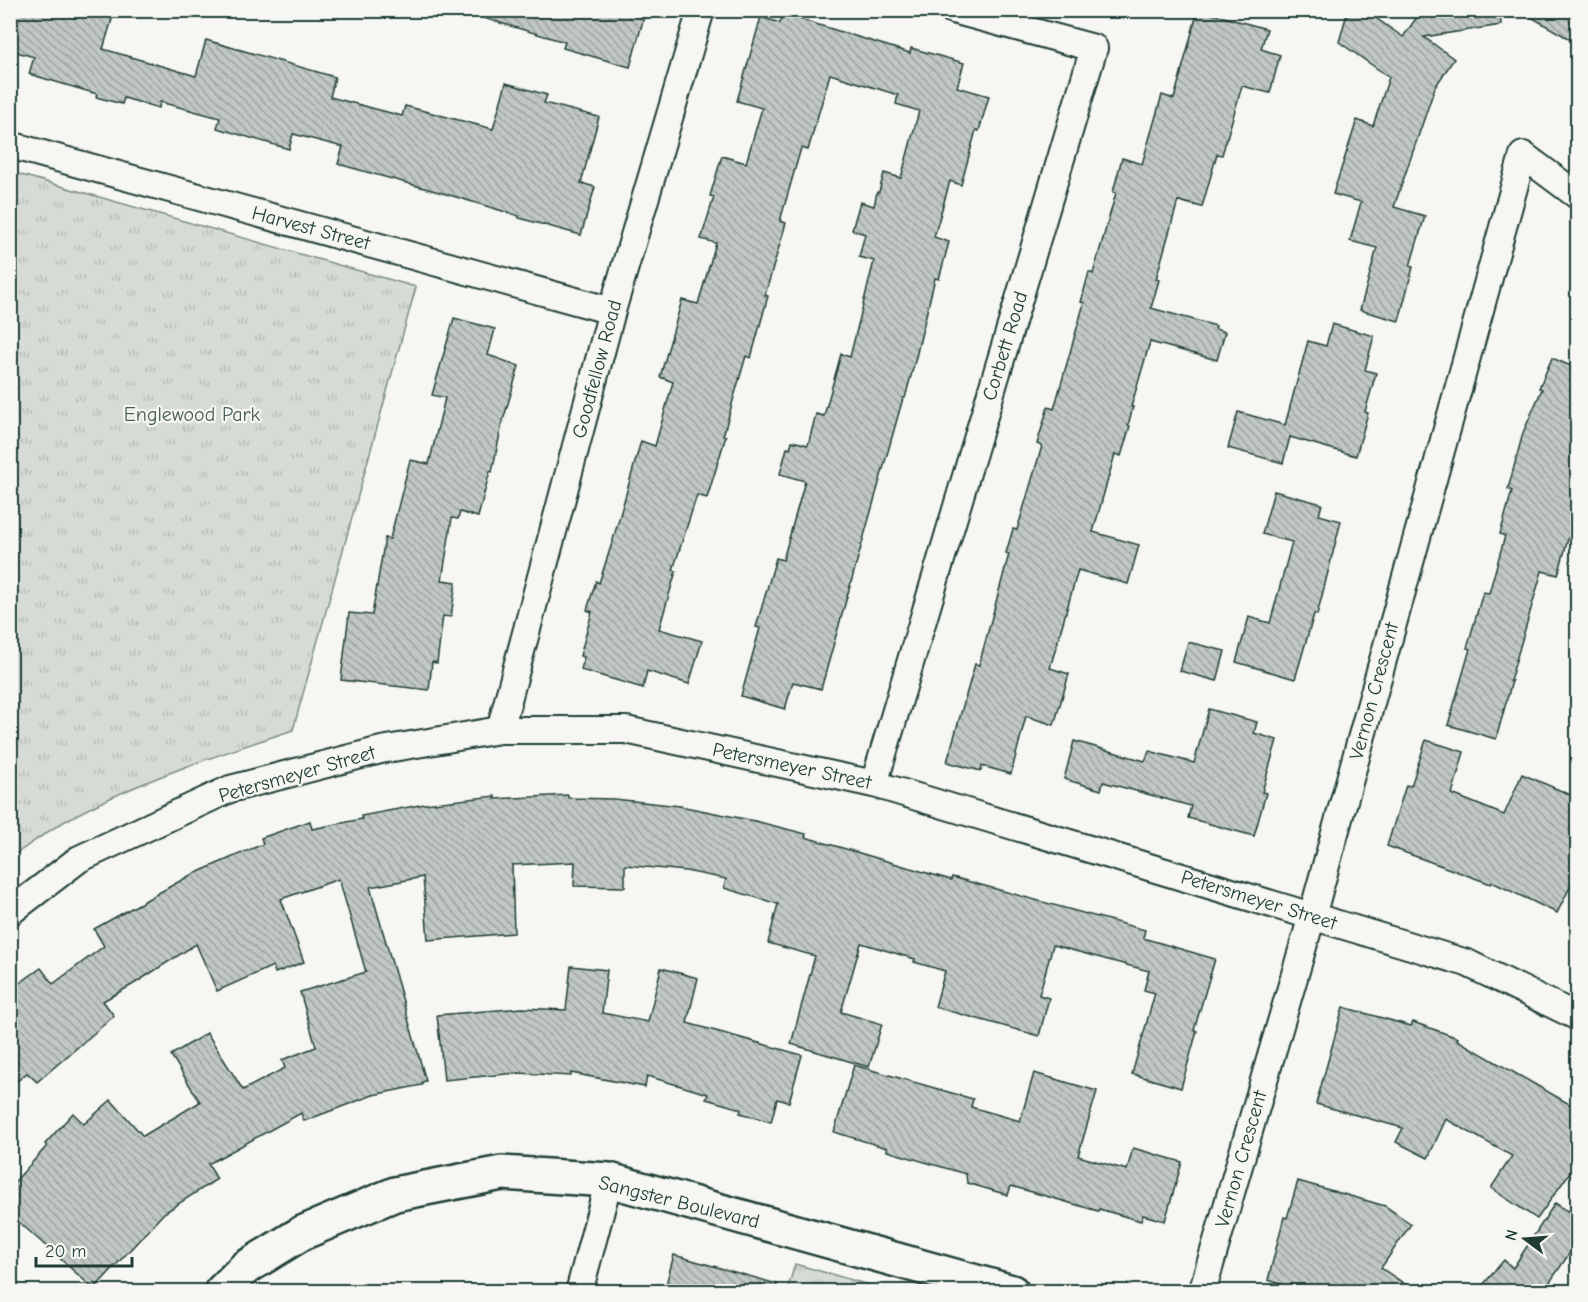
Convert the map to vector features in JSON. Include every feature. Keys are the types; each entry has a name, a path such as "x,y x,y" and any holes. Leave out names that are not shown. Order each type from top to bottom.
{"street":[{"name":"Goodfellow Road","path":"500,730 612,311 701,10"},
{"name":"Corbett Road","path":"874,783 1094,48 953,10"},
{"name":"Harvest Street","path":"10,145 612,311"},
{"name":"Vernon Crescent","path":"1202,1292 1312,916 1523,155 1578,196"},
{"name":"Petersmeyer Street","path":"10,912 79,859 230,789 381,750 500,730 626,730 874,783 1467,963 1578,1017"},
{"name":"Sangster Boulevard","path":"221,1292 245,1268 302,1233 395,1194 502,1173 609,1180 1012,1292"},
{"path":"579,1292 609,1180"}],"green space":[{"name":"Englewood Park","path":"11,172 416,287 293,730 210,758 128,790 67,820 11,857"},
{"path":"795,1264 891,1291 787,1291"}],"building":[{"path":"10,10 94,10 113,16 103,49 196,76 206,40 335,77 330,97 402,116 405,106 493,129 506,83 547,95 544,103 599,117 581,183 595,187 581,235 338,164 343,147 293,134 289,149 217,128 220,118 160,102 159,108 124,98 122,104 96,97 97,94 29,74 34,57 10,50"},
{"path":"480,10 646,10 630,67 563,48 565,42 480,17"},
{"path":"1198,10 1267,29 1261,49 1280,55 1270,93 1242,86 1222,155 1217,154 1202,207 1178,201 1156,279 1159,280 1151,308 1216,326 1215,329 1225,332 1217,360 1150,342 1131,407 1133,407 1128,425 1130,426 1121,456 1115,454 1093,532 1139,545 1128,584 1078,570 1050,668 1069,674 1054,725 1026,716 1011,774 982,766 981,771 947,762 975,664 979,665 1009,554 1006,553 1013,529 1017,530 1042,446 1037,444 1048,407 1054,409 1084,303 1081,302 1089,272 1093,274 1116,193 1113,192 1122,158 1142,164 1162,95 1174,99"},
{"path":"1348,10 1364,10 1403,37 1422,10 1500,10 1501,25 1424,37 1454,59 1435,87 1394,207 1425,216 1410,266 1413,267 1399,321 1360,310 1377,248 1350,241 1361,202 1333,194 1357,120 1373,126 1389,77 1339,42"},
{"path":"1519,10 1578,10 1578,44"},
{"path":"783,14 910,53 911,48 964,63 957,87 989,96 979,131 976,130 961,185 950,181 934,237 949,242 939,279 935,278 905,398 903,398 821,689 793,682 785,709 741,696 760,628 756,627 776,558 783,560 805,481 780,474 787,448 790,449 792,441 808,445 816,414 824,416 841,354 850,357 874,261 859,257 865,234 852,230 860,202 874,206 884,173 901,178 919,111 896,104 898,95 830,74 808,150 801,148 780,221 786,223 765,295 768,296 751,358 746,356 723,436 726,436 707,498 697,495 673,570 676,571 659,629 702,641 689,684 647,671 643,688 581,670 584,657 580,656 592,612 587,610 596,581 599,583 613,540 641,441 655,446 673,382 660,377 682,300 698,304 716,243 701,239 714,197 710,196 722,156 746,163 762,108 737,101 761,17 780,23"},
{"path":"454,318 495,329 488,355 519,366 478,517 460,512 458,519 452,518 442,580 456,582 451,617 443,616 437,663 432,662 429,690 341,680 349,613 372,615 385,538 390,539 410,460 429,464 445,398 432,395"},
{"path":"1332,324 1374,336 1365,370 1376,373 1356,456 1290,437 1283,463 1228,448 1238,412 1285,425 1308,341 1326,346"},
{"path":"1552,358 1578,369 1578,522 1573,521 1558,575 1542,571 1510,681 1512,681 1496,739 1448,725 1470,649 1467,648 1483,592 1489,593 1505,536 1500,534 1512,491 1508,489 1523,433 1542,389 1539,388"},
{"path":"1274,491 1322,504 1319,515 1341,521 1317,615 1314,614 1295,679 1236,662 1249,617 1270,623 1292,542 1262,534"},
{"path":"1188,642 1225,651 1217,681 1180,671"},
{"path":"1209,709 1257,722 1254,733 1277,740 1262,792 1266,793 1254,836 1188,818 1191,806 1103,782 1101,790 1064,779 1074,741 1145,761 1149,751 1194,763"},
{"path":"1426,740 1464,752 1452,794 1504,815 1522,774 1578,798 1578,871 1557,913 1492,882 1491,884 1387,846 1406,785 1411,786"},
{"path":"568,795 568,798 614,799 680,806 755,821 806,834 805,837 951,880 952,877 1145,930 1143,938 1215,959 1194,1030 1197,1031 1181,1088 1132,1074 1155,993 1144,990 1149,971 1053,945 1039,995 1049,998 1039,1036 935,1007 945,971 914,962 915,959 861,943 841,1012 882,1024 869,1067 791,1044 815,956 768,943 778,904 724,888 726,879 686,871 625,865 625,887 574,886 575,862 512,865 514,933 428,940 423,877 370,887 426,1081 422,1082 422,1085 373,1095 304,1121 301,1113 208,1164 217,1179 164,1213 94,1289 10,1214 10,1187 73,1113 84,1124 111,1100 143,1136 200,1102 171,1055 207,1033 243,1090 285,1068 282,1060 316,1047 300,992 366,972 339,879 281,899 304,962 275,973 273,966 217,991 196,944 103,1001 114,1016 37,1082 27,1073 10,1087 10,990 41,968 53,984 104,946 94,929 189,876 263,844 261,838 310,821 312,829 362,819 361,816 425,804 495,796 495,799"},
{"path":"571,966 607,970 602,1013 648,1022 661,968 698,978 687,1023 802,1055 789,1102 777,1099 771,1122 740,1113 741,1109 706,1099 708,1094 647,1076 645,1087 571,1073 571,1076 518,1073 444,1080 437,1015 522,1008 566,1010"},
{"path":"1343,1007 1411,1026 1413,1022 1458,1038 1457,1040 1578,1109 1578,1161 1537,1219 1491,1188 1512,1156 1446,1119 1428,1158 1396,1142 1403,1128 1316,1104"},
{"path":"854,1065 973,1099 971,1107 1020,1121 1034,1073 1097,1091 1078,1156 1127,1170 1133,1148 1182,1162 1165,1221 1143,1215 1141,1221 1011,1186 1008,1195 967,1183 966,1174 887,1151 887,1148 834,1132"},
{"path":"1298,1181 1385,1206 1411,1224 1381,1268 1417,1292 1306,1292 1268,1280 1284,1217 1287,1218"},
{"path":"1555,1203 1578,1218 1578,1241 1543,1292 1477,1292 1504,1260 1513,1268"},
{"path":"674,1255 777,1284 776,1292 664,1292"}]}
